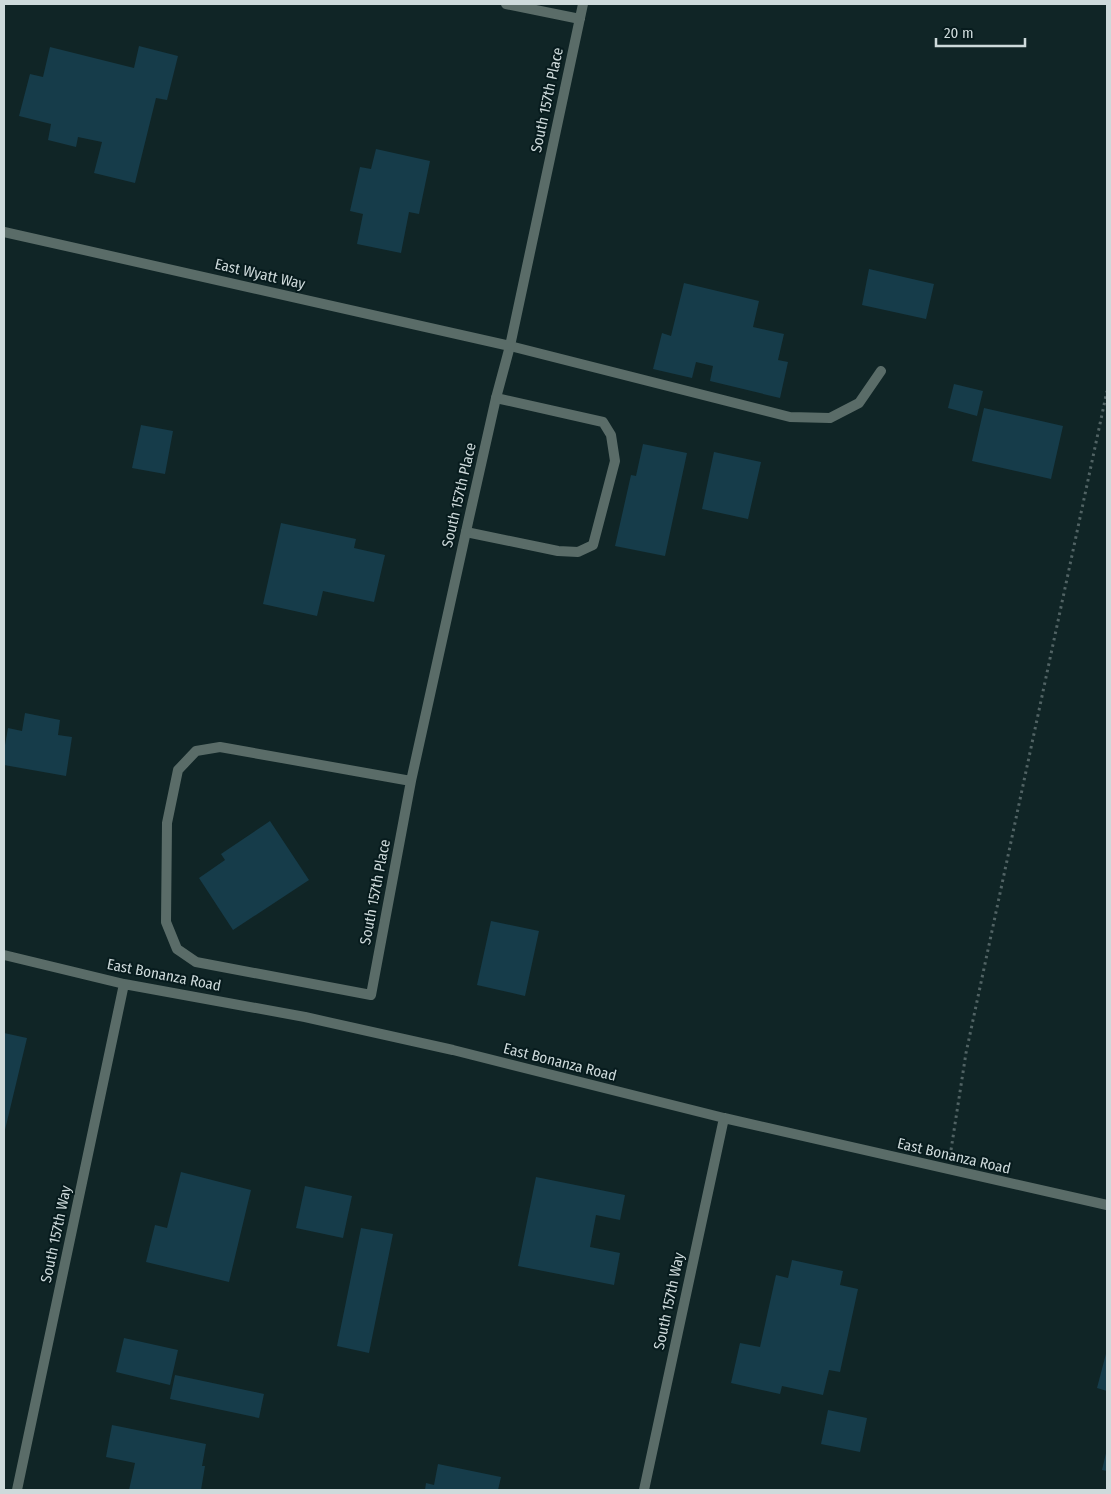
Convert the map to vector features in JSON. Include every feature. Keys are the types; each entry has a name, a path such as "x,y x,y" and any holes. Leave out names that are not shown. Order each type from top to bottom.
{"street":[{"path":"506,4 580,19"},
{"name":"South 157th Place","path":"411,782 220,747 196,751 178,770 167,823 166,922 177,949 196,962 371,995 411,782 496,398 510,346 583,4"},
{"name":"East Wyatt Way","path":"4,232 510,346 790,417 830,418 859,403 881,371"},
{"path":"466,532 558,551 578,552 594,545 615,461 611,435 603,422 496,398"},
{"name":"East Bonanza Road","path":"4,956 124,984 305,1017 453,1050 724,1118 1107,1205"},
{"name":"South 157th Way","path":"17,1490 124,984"},
{"name":"South 157th Way","path":"644,1490 724,1118"}],"path":[{"path":"948,1170 966,1053 1107,391"}],"building":[{"path":"139,46 178,56 167,100 156,98 135,183 94,173 102,142 78,137 76,147 48,140 51,124 19,116 30,74 43,77 50,47 134,68"},
{"path":"376,149 430,161 419,214 409,212 401,253 357,244 363,214 350,211 360,167 371,169"},
{"path":"869,269 934,284 926,319 862,305"},
{"path":"684,283 759,301 753,327 784,334 778,360 788,362 780,398 710,381 713,366 696,362 692,378 653,369 662,333 671,336"},
{"path":"954,384 983,391 977,416 948,408"},
{"path":"984,408 1063,426 1051,479 972,461"},
{"path":"141,425 173,431 165,474 132,468"},
{"path":"643,444 687,453 665,556 615,546 631,475 636,476"},
{"path":"714,452 761,462 748,519 702,509"},
{"path":"281,523 356,539 354,548 385,555 374,602 323,591 317,616 263,604"},
{"path":"25,713 60,720 58,735 72,737 66,776 4,765 4,751 8,728 22,731"},
{"path":"270,821 309,880 233,930 199,878 225,860 221,854"},
{"path":"491,921 539,931 525,996 477,985"},
{"path":"4,1033 27,1038 4,1134"},
{"path":"181,1172 251,1190 229,1282 146,1262 155,1225 167,1228"},
{"path":"536,1177 625,1195 620,1220 596,1215 590,1247 620,1253 614,1285 518,1266"},
{"path":"305,1186 352,1196 343,1238 296,1228"},
{"path":"361,1228 393,1234 369,1353 337,1346"},
{"path":"792,1260 843,1271 840,1285 858,1289 840,1372 829,1370 823,1395 782,1386 780,1394 731,1383 740,1343 760,1347 776,1275 788,1278"},
{"path":"124,1338 178,1350 170,1385 116,1372"},
{"path":"1107,1350 1107,1391 1097,1388"},
{"path":"175,1375 264,1394 259,1418 170,1399"},
{"path":"828,1410 867,1418 860,1452 821,1444"},
{"path":"112,1425 206,1444 202,1466 205,1466 201,1490 129,1490 135,1463 106,1457"},
{"path":"1107,1449 1107,1471 1102,1470"},
{"path":"438,1464 501,1477 498,1490 425,1490 426,1483 434,1485"}]}
